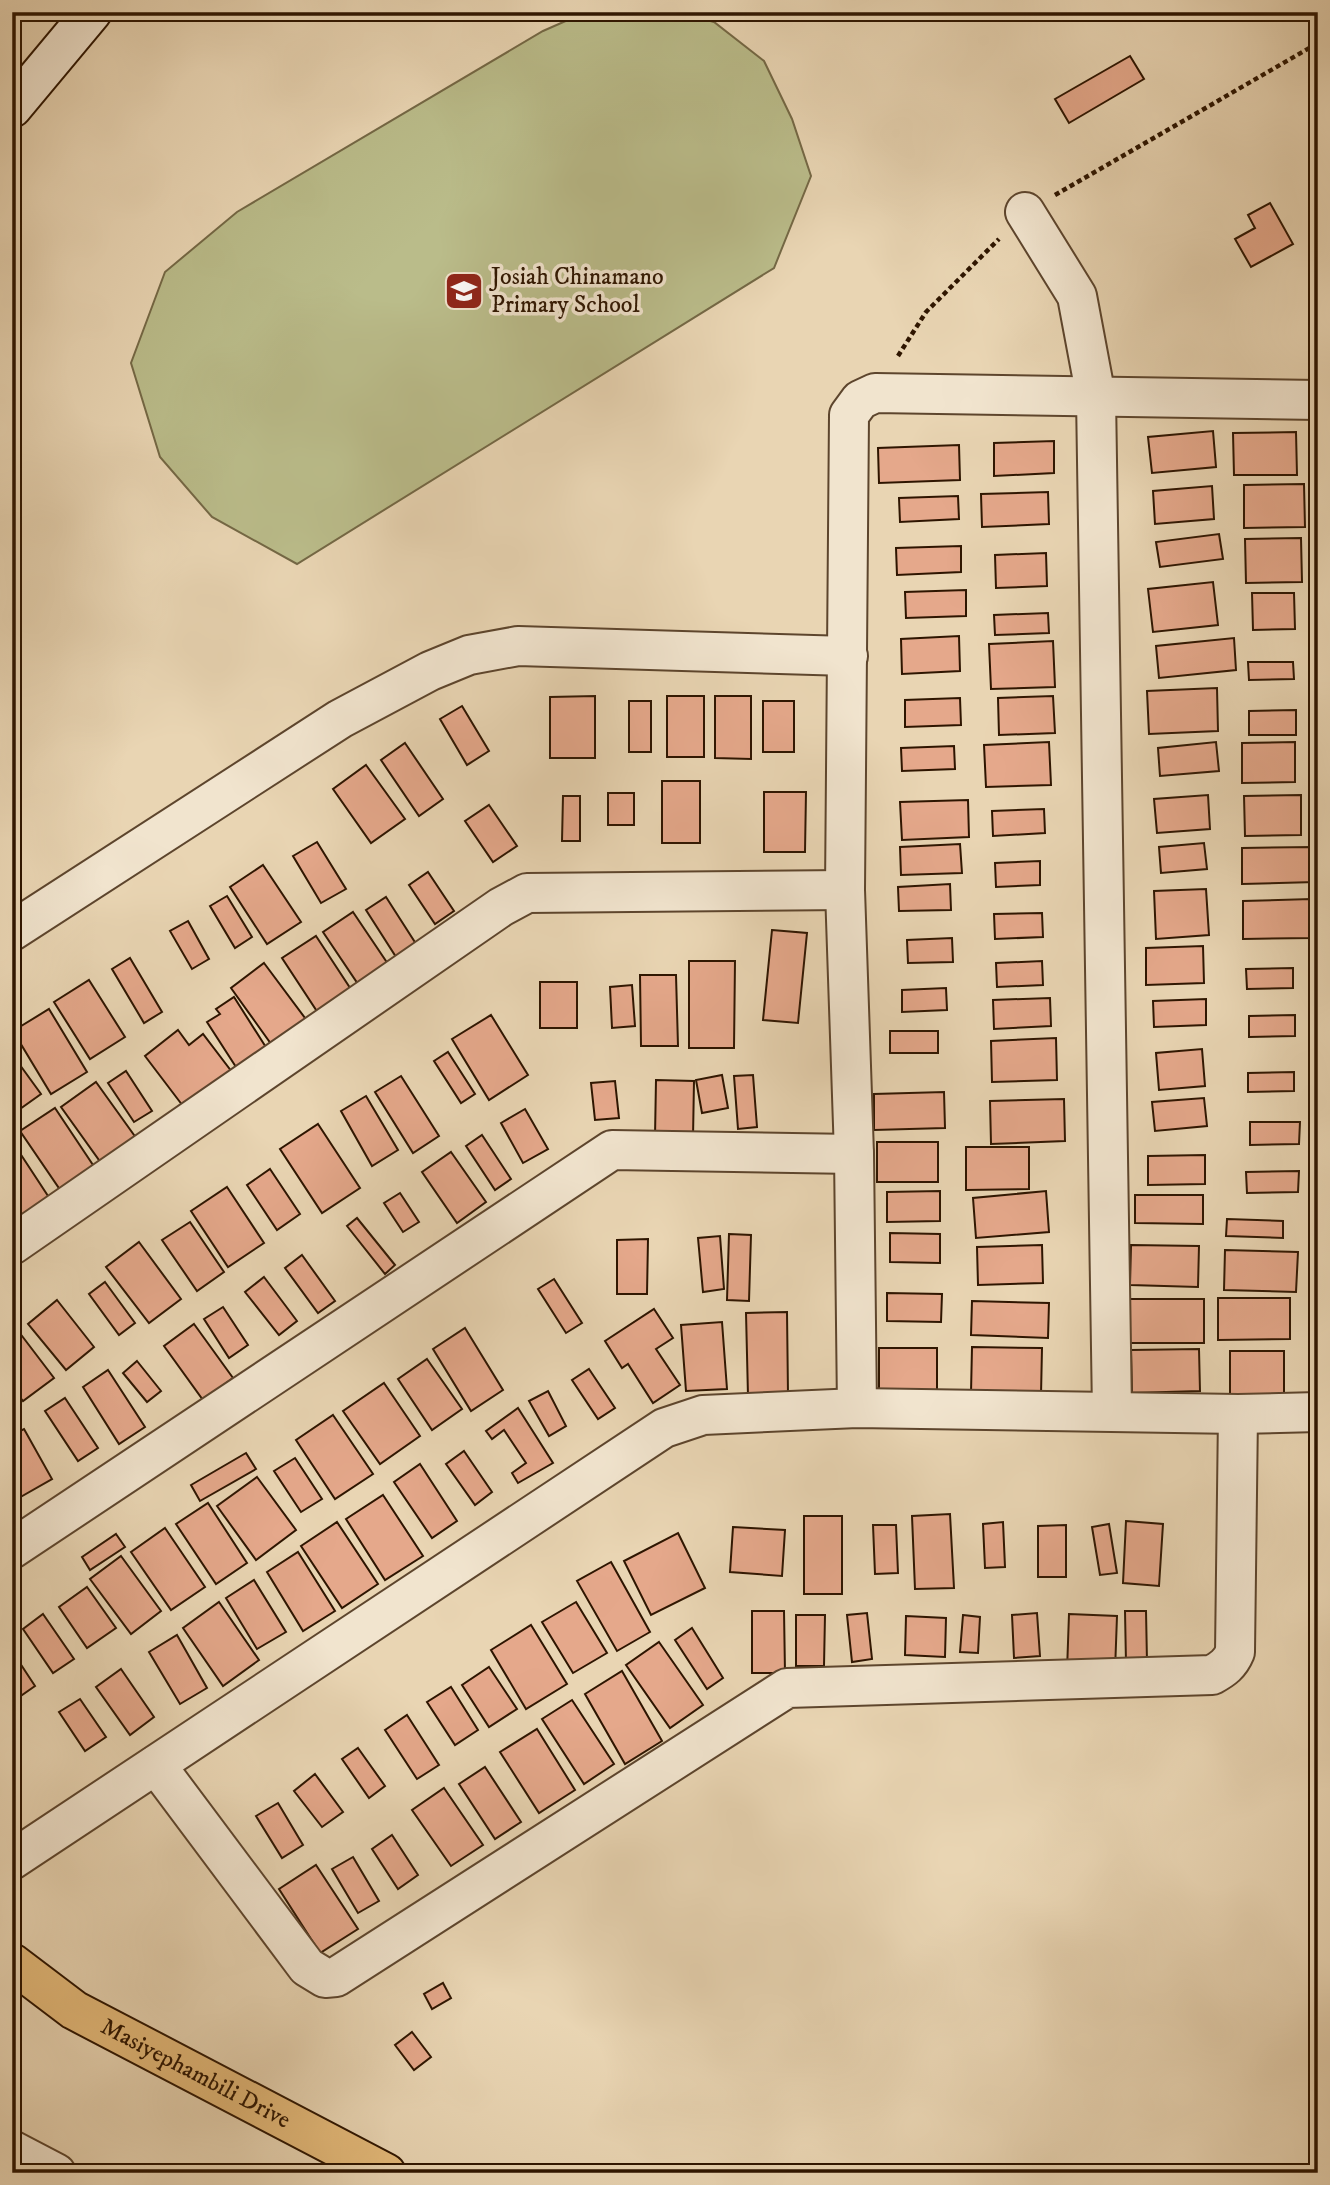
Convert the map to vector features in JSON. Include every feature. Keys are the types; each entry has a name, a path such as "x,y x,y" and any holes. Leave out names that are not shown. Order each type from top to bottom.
{"main road":[{"name":"Masiyephambili Drive","path":"12,1963 74,2010 386,2173"}],"street":[{"path":"12,108 92,12"},
{"path":"1025,212 1077,296 1096,397 1112,1411"},
{"path":"857,1408 845,890 849,415 860,400 875,393 1318,400"},
{"path":"12,931 340,719 430,671 469,655 518,646 848,656"},
{"path":"12,1245 501,907 527,893 845,890"},
{"path":"12,1549 612,1150 853,1153"},
{"path":"12,1860 664,1428 703,1415 737,1411 857,1408 1238,1414 1318,1412"},
{"path":"156,1765 307,1967 325,1978 336,1977 787,1688 1212,1675 1220,1671 1227,1666 1235,1652 1238,1414"},
{"path":"12,2150 56,2173"}],"path":[{"path":"875,393 926,312 1025,212 1318,43"}],"green space":[{"path":"586,12 678,12 714,22 764,61 792,119 811,176 774,268 297,564 212,517 160,457 131,363 165,272 237,212 543,31"}],"building":[{"path":"1130,56 1144,79 1069,123 1055,99"},
{"path":"1270,203 1293,244 1251,267 1235,239 1255,228 1248,215"},
{"path":"1213,431 1216,467 1152,473 1148,437"},
{"path":"1296,432 1297,475 1234,475 1233,433"},
{"path":"1054,441 1054,473 994,476 994,443"},
{"path":"959,445 960,480 879,483 878,448"},
{"path":"1304,484 1305,527 1244,528 1244,485"},
{"path":"1212,486 1214,519 1155,524 1153,491"},
{"path":"1048,492 1049,524 982,527 981,494"},
{"path":"958,496 959,519 900,522 899,498"},
{"path":"1219,534 1223,559 1160,567 1156,542"},
{"path":"1301,538 1302,582 1246,583 1245,539"},
{"path":"961,546 961,572 897,575 896,548"},
{"path":"1046,553 1047,586 996,588 995,555"},
{"path":"1213,582 1218,625 1153,632 1148,589"},
{"path":"966,590 966,616 906,618 905,592"},
{"path":"1252,593 1294,593 1295,629 1253,630"},
{"path":"1048,613 1049,633 995,635 994,615"},
{"path":"959,636 960,671 902,674 901,639"},
{"path":"1234,638 1236,670 1159,678 1156,646"},
{"path":"1053,641 1055,687 991,689 989,644"},
{"path":"1248,662 1293,662 1294,679 1249,680"},
{"path":"1217,688 1218,731 1149,734 1147,691"},
{"path":"595,696 595,758 550,758 550,697"},
{"path":"667,696 704,696 704,757 667,757"},
{"path":"715,696 751,696 751,759 715,758"},
{"path":"1053,696 1055,733 999,735 998,698"},
{"path":"960,698 961,725 905,727 905,700"},
{"path":"629,701 651,701 651,752 629,752"},
{"path":"763,701 794,701 794,752 763,752"},
{"path":"462,706 489,751 467,765 440,719"},
{"path":"1296,710 1296,735 1249,735 1249,711"},
{"path":"1049,742 1051,785 986,787 984,745"},
{"path":"1216,742 1219,771 1160,776 1158,748"},
{"path":"1295,742 1295,782 1242,783 1242,743"},
{"path":"405,743 443,799 419,816 381,760"},
{"path":"954,746 955,769 902,771 901,748"},
{"path":"366,765 405,819 371,843 333,789"},
{"path":"662,781 700,781 700,843 662,843"},
{"path":"764,792 806,792 805,852 764,852"},
{"path":"608,793 634,793 634,825 608,825"},
{"path":"1208,795 1210,829 1157,833 1154,799"},
{"path":"1301,795 1301,835 1245,836 1244,796"},
{"path":"563,796 580,796 580,841 562,841"},
{"path":"968,800 969,837 902,840 900,802"},
{"path":"489,805 517,846 493,862 465,821"},
{"path":"1044,809 1045,833 993,836 992,811"},
{"path":"317,842 346,889 321,903 293,856"},
{"path":"1204,843 1207,869 1161,873 1159,847"},
{"path":"960,844 962,873 901,875 900,847"},
{"path":"1314,847 1315,882 1242,884 1242,848"},
{"path":"1040,861 1040,885 996,887 995,863"},
{"path":"263,865 301,922 267,944 230,887"},
{"path":"428,872 454,911 435,924 409,885"},
{"path":"950,884 951,910 899,911 898,887"},
{"path":"1206,889 1209,935 1156,939 1154,891"},
{"path":"227,896 252,937 235,948 210,906"},
{"path":"386,897 418,947 398,960 366,910"},
{"path":"1311,899 1312,938 1243,939 1243,901"},
{"path":"353,912 390,967 360,987 323,932"},
{"path":"1042,913 1043,937 995,939 994,914"},
{"path":"188,921 209,959 192,969 170,931"},
{"path":"772,930 807,933 798,1023 763,1020"},
{"path":"316,936 356,997 322,1019 282,958"},
{"path":"952,938 953,962 908,963 907,940"},
{"path":"1203,946 1204,983 1146,985 1146,948"},
{"path":"130,958 162,1012 144,1023 112,969"},
{"path":"689,961 735,961 734,1048 689,1048"},
{"path":"1042,961 1043,985 997,987 996,963"},
{"path":"264,963 308,1022 274,1048 231,988"},
{"path":"1293,968 1293,988 1247,989 1246,969"},
{"path":"640,975 676,975 678,1046 641,1046"},
{"path":"89,980 125,1037 90,1059 54,1002"},
{"path":"540,982 577,982 577,1028 540,1028"},
{"path":"632,985 635,1026 612,1028 610,987"},
{"path":"946,988 947,1010 902,1012 902,990"},
{"path":"234,997 269,1052 236,1067 207,1022 220,1014 216,1009"},
{"path":"1050,998 1051,1026 994,1029 993,1000"},
{"path":"1206,999 1206,1025 1154,1027 1153,1001"},
{"path":"49,1009 87,1072 51,1094 13,1031"},
{"path":"491,1015 528,1075 489,1100 452,1039"},
{"path":"1295,1015 1295,1036 1249,1037 1249,1016"},
{"path":"178,1030 189,1045 203,1034 235,1076 186,1110 145,1056"},
{"path":"890,1031 938,1031 938,1053 890,1053"},
{"path":"1056,1038 1057,1080 992,1082 991,1041"},
{"path":"1202,1049 1205,1086 1159,1090 1156,1053"},
{"path":"448,1052 475,1094 461,1103 434,1061"},
{"path":"12,1054 41,1094 13,1114 12,1113"},
{"path":"126,1071 152,1111 134,1122 108,1083"},
{"path":"1294,1072 1294,1091 1248,1092 1248,1073"},
{"path":"722,1075 728,1108 702,1113 696,1080"},
{"path":"753,1075 757,1127 738,1129 734,1076"},
{"path":"401,1076 439,1136 413,1153 375,1092"},
{"path":"656,1080 694,1081 693,1138 655,1137"},
{"path":"615,1081 619,1118 595,1120 591,1083"},
{"path":"96,1082 139,1142 104,1167 61,1107"},
{"path":"944,1092 945,1128 874,1130 874,1094"},
{"path":"366,1096 398,1150 372,1166 341,1111"},
{"path":"1204,1098 1207,1126 1155,1131 1152,1102"},
{"path":"1064,1099 1065,1141 991,1144 990,1101"},
{"path":"55,1108 97,1171 63,1194 20,1131"},
{"path":"525,1109 548,1149 523,1163 501,1123"},
{"path":"1250,1122 1300,1122 1299,1144 1250,1145"},
{"path":"318,1124 360,1188 322,1213 280,1149"},
{"path":"482,1135 511,1179 495,1190 466,1146"},
{"path":"12,1141 50,1199 23,1218 12,1202"},
{"path":"877,1142 938,1142 938,1182 877,1182"},
{"path":"966,1147 1029,1147 1029,1189 966,1190"},
{"path":"451,1152 486,1202 457,1223 422,1172"},
{"path":"1205,1155 1205,1184 1148,1185 1148,1156"},
{"path":"270,1169 300,1214 277,1230 247,1185"},
{"path":"1299,1171 1298,1192 1247,1193 1246,1172"},
{"path":"227,1187 264,1243 228,1267 191,1211"},
{"path":"940,1191 940,1221 887,1222 887,1192"},
{"path":"1046,1191 1049,1232 976,1238 973,1198"},
{"path":"400,1193 419,1222 403,1232 384,1203"},
{"path":"1135,1195 1203,1195 1203,1224 1135,1223"},
{"path":"357,1218 395,1265 385,1274 347,1226"},
{"path":"1227,1219 1283,1221 1283,1238 1226,1236"},
{"path":"190,1222 224,1272 197,1291 162,1240"},
{"path":"890,1233 940,1234 940,1263 890,1262"},
{"path":"729,1234 751,1235 749,1301 727,1300"},
{"path":"720,1236 724,1289 703,1292 698,1238"},
{"path":"648,1239 647,1294 617,1294 617,1240"},
{"path":"139,1242 181,1299 149,1323 106,1267"},
{"path":"1042,1245 1043,1283 978,1285 977,1247"},
{"path":"1131,1245 1199,1246 1198,1287 1130,1285"},
{"path":"1225,1250 1298,1252 1296,1292 1224,1290"},
{"path":"302,1255 335,1301 318,1313 285,1268"},
{"path":"264,1277 297,1321 279,1335 245,1292"},
{"path":"554,1279 582,1323 566,1333 538,1289"},
{"path":"105,1282 135,1323 119,1335 89,1294"},
{"path":"887,1293 942,1294 941,1322 887,1321"},
{"path":"1218,1298 1290,1298 1290,1339 1218,1340"},
{"path":"1127,1299 1204,1299 1204,1343 1127,1343"},
{"path":"57,1300 94,1347 66,1370 28,1324"},
{"path":"972,1301 1049,1303 1048,1338 971,1335"},
{"path":"223,1307 248,1345 229,1358 204,1319"},
{"path":"654,1309 673,1338 656,1349 680,1385 653,1403 628,1364 622,1368 605,1341"},
{"path":"787,1312 788,1394 748,1396 746,1313"},
{"path":"722,1322 727,1389 686,1391 681,1325"},
{"path":"194,1324 233,1378 203,1400 164,1346"},
{"path":"465,1328 503,1390 471,1411 433,1349"},
{"path":"19,1332 54,1378 23,1401 12,1387 12,1337"},
{"path":"972,1347 1042,1348 1041,1395 971,1393"},
{"path":"879,1348 937,1348 937,1393 879,1393"},
{"path":"1199,1349 1200,1391 1132,1393 1131,1350"},
{"path":"1230,1351 1284,1351 1284,1396 1230,1396"},
{"path":"427,1359 462,1409 432,1430 398,1379"},
{"path":"137,1361 161,1391 147,1402 123,1373"},
{"path":"589,1369 615,1408 598,1419 572,1380"},
{"path":"108,1370 145,1427 119,1444 83,1387"},
{"path":"384,1383 420,1436 380,1464 343,1411"},
{"path":"548,1391 566,1426 549,1436 529,1401"},
{"path":"65,1398 98,1448 78,1461 45,1411"},
{"path":"518,1408 553,1463 518,1483 512,1473 526,1463 504,1430 492,1439 486,1431"},
{"path":"333,1415 373,1474 335,1499 296,1440"},
{"path":"24,1429 52,1479 17,1499 12,1491 12,1435"},
{"path":"464,1451 492,1492 475,1505 446,1464"},
{"path":"246,1453 256,1469 200,1501 191,1485"},
{"path":"295,1458 322,1499 301,1512 274,1471"},
{"path":"420,1464 457,1521 432,1538 394,1482"},
{"path":"257,1477 296,1530 256,1560 217,1506"},
{"path":"383,1495 423,1556 385,1580 346,1519"},
{"path":"208,1503 247,1563 216,1584 176,1524"},
{"path":"950,1514 954,1588 915,1589 912,1516"},
{"path":"804,1516 842,1516 842,1594 804,1594"},
{"path":"1126,1521 1163,1524 1159,1586 1123,1583"},
{"path":"337,1522 378,1584 342,1608 301,1546"},
{"path":"1003,1522 1005,1567 985,1568 983,1524"},
{"path":"1109,1524 1117,1573 1100,1575 1092,1527"},
{"path":"873,1525 896,1525 898,1573 875,1574"},
{"path":"1066,1525 1066,1577 1038,1577 1038,1526"},
{"path":"733,1527 785,1530 782,1576 730,1572"},
{"path":"165,1528 205,1587 171,1610 131,1552"},
{"path":"678,1533 705,1588 651,1615 624,1561"},
{"path":"116,1534 125,1547 90,1570 82,1557"},
{"path":"298,1552 335,1611 303,1631 267,1572"},
{"path":"121,1556 161,1611 131,1634 90,1579"},
{"path":"611,1562 650,1632 617,1651 577,1581"},
{"path":"254,1580 286,1632 257,1649 226,1598"},
{"path":"87,1587 116,1628 87,1648 59,1607"},
{"path":"219,1602 259,1660 223,1686 183,1628"},
{"path":"576,1602 607,1653 573,1673 542,1622"},
{"path":"752,1611 784,1611 785,1673 752,1673"},
{"path":"1125,1611 1146,1611 1147,1662 1126,1663"},
{"path":"867,1613 872,1659 852,1662 847,1615"},
{"path":"1037,1613 1040,1656 1014,1658 1012,1615"},
{"path":"43,1614 74,1659 53,1673 23,1629"},
{"path":"1069,1614 1117,1616 1115,1671 1067,1671"},
{"path":"796,1615 825,1615 824,1666 796,1666"},
{"path":"963,1615 980,1617 978,1653 960,1652"},
{"path":"906,1616 946,1618 945,1657 905,1655"},
{"path":"531,1625 567,1684 526,1709 491,1650"},
{"path":"692,1628 723,1678 707,1689 675,1640"},
{"path":"177,1635 207,1688 180,1704 149,1652"},
{"path":"659,1642 703,1705 670,1728 626,1665"},
{"path":"12,1651 35,1686 12,1702"},
{"path":"489,1667 517,1709 489,1727 462,1685"},
{"path":"121,1669 154,1717 130,1735 96,1687"},
{"path":"622,1671 662,1741 625,1764 585,1694"},
{"path":"451,1687 478,1730 455,1745 427,1702"},
{"path":"80,1699 106,1737 85,1751 59,1712"},
{"path":"572,1700 614,1764 584,1784 542,1719"},
{"path":"407,1715 439,1765 417,1779 385,1730"},
{"path":"537,1729 575,1790 539,1813 500,1752"},
{"path":"358,1748 385,1786 369,1798 342,1759"},
{"path":"485,1767 521,1822 495,1839 459,1784"},
{"path":"315,1774 343,1812 322,1827 294,1791"},
{"path":"444,1788 483,1845 451,1866 412,1810"},
{"path":"278,1803 303,1845 282,1858 256,1816"},
{"path":"392,1835 418,1875 398,1889 372,1849"},
{"path":"353,1857 379,1901 358,1913 332,1869"},
{"path":"316,1865 358,1929 320,1953 279,1889"},
{"path":"443,1983 451,1998 432,2009 424,1994"},
{"path":"412,2032 431,2057 414,2070 395,2045"}],"place":[{"name":"Josiah Chinamano Primary School","path":"464,291"}]}
